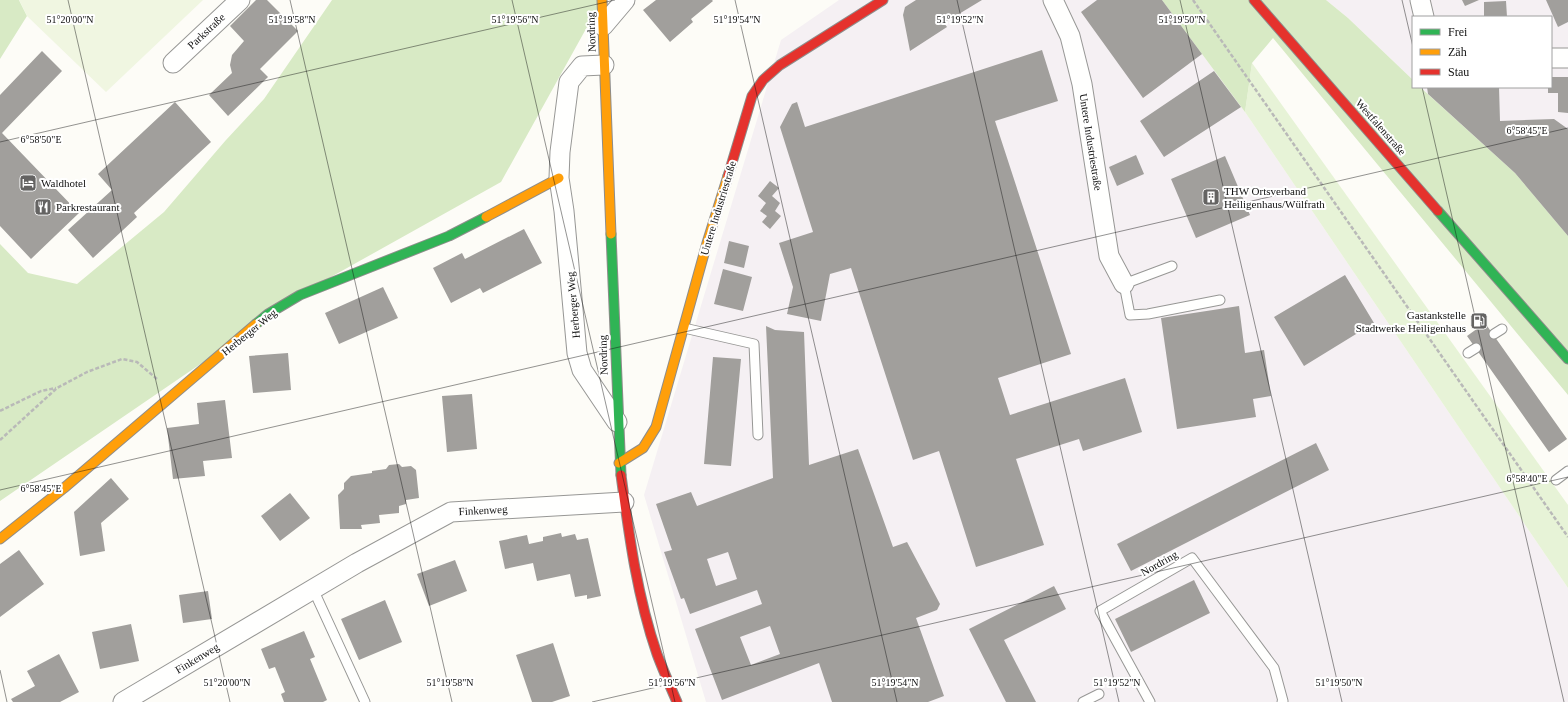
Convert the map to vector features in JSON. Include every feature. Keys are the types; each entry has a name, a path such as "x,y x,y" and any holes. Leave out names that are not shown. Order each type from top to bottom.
{"street":[{"name":"Parkstraße","path":"173,63 240,0"},
{"name":"Nordring","path":"602,0 619,463 632,553 644,609 658,654 677,702"},
{"path":"603,26 625,0"},
{"name":"Untere Industriestraße","path":"619,463 643,448 656,427 707,243 752,96 763,80 780,64 883,0"},
{"name":"Untere Industriestraße","path":"1053,0 1070,36 1080,77 1109,256 1124,284"},
{"name":"Westfalenstraße","path":"1254,0 1568,359"},
{"path":"1420,0 1424,16"},
{"path":"1552,58 1568,58"},
{"name":"Herberger Weg","path":"604,65 582,66 569,82 560,152 559,178 564,211 577,353 582,370 617,422"},
{"name":"Herberger Weg","path":"0,539 64,488 268,314 300,295 449,236 559,178"},
{"name":"Finkenweg","path":"131,700 313,589 451,512 624,502"}],"lane":[{"path":"1172,266 1124,284 1130,315 1148,314 1220,300"},
{"path":"684,328 754,344 758,435"},
{"path":"1494,334 1502,328"},
{"path":"1556,480 1568,470"},
{"name":"Nordring","path":"1150,702 1100,611 1192,558 1274,668 1283,701 1282,702"},
{"path":"313,589 365,702"},
{"path":"1083,702 1099,694"}],"path":[{"path":"1192,0 1568,537"},
{"path":"0,440 57,388 87,372 122,359 137,362 174,394"},
{"path":"0,411 41,391 57,388"}],"shaded area":[{"path":"839,0 1162,0 1245,112 1568,588 1568,702 706,702 644,495 781,40"},
{"path":"1326,0 1568,0 1568,236 1515,173 1421,88 1552,88 1552,16 1412,16 1412,79 1348,18"}],"green space":[{"path":"0,0 19,0 27,16 0,59"},
{"path":"19,0 203,0 106,92 27,16"},
{"path":"332,0 602,0 501,182 313,287 0,501 0,244 28,273 77,284 164,212 226,140 264,99"},
{"path":"1162,0 1326,0 1348,18 1412,79 1412,88 1421,88 1515,173 1568,236 1568,395 1273,38 1252,63 1245,112"},
{"path":"1252,63 1568,505 1568,588 1245,112"}],"building":[{"path":"256,0 267,0 298,31 260,69 268,77 228,116 209,95 232,73 230,65 232,55 244,41 230,26"},
{"path":"656,0 713,1 691,19 693,22 670,42 643,10"},
{"path":"916,0 982,0 944,23 947,27 910,51 903,15 905,7"},
{"path":"1097,0 1162,0 1202,54 1143,98 1081,12"},
{"path":"1462,0 1479,0 1465,6"},
{"path":"1546,0 1568,0 1568,22 1558,27"},
{"path":"1506,1 1507,16 1484,16 1484,2"},
{"path":"1042,50 1058,101 995,121 1071,354 998,378 1010,415 1125,378 1142,432 1083,451 1079,439 1016,459 1044,545 976,567 939,451 913,460 851,268 830,274 821,321 787,314 793,287 779,243 813,232 780,127 792,104 797,102 805,127"},
{"path":"42,51 62,71 2,133 79,213 31,259 0,226 0,95"},
{"path":"1214,71 1241,107 1164,157 1140,121"},
{"path":"1552,77 1568,77 1568,113 1558,112 1558,93 1548,93 1548,88 1552,88"},
{"path":"1427,88 1499,88 1500,121 1554,119 1568,129 1568,236 1515,173 1428,94"},
{"path":"175,102 211,142 134,213 137,217 93,258 68,230 112,190 98,174"},
{"path":"1136,155 1144,174 1117,186 1109,167"},
{"name":"THW Ortsverband Heiligenhaus/Wülfrath","path":"1225,156 1250,215 1196,238 1171,179"},
{"path":"770,181 779,188 772,196 780,203 775,211 781,216 770,229 762,222 767,216 760,211 766,203 758,196"},
{"path":"524,229 542,263 483,293 480,288 451,303 433,268 462,253 465,259"},
{"path":"729,241 749,246 744,268 724,263"},
{"path":"723,269 752,277 743,311 714,304"},
{"path":"1345,275 1374,323 1304,366 1274,317"},
{"path":"383,287 398,318 339,344 325,313"},
{"path":"1239,306 1245,353 1264,350 1271,396 1253,399 1256,417 1177,429 1161,318"},
{"path":"1485,323 1567,439 1549,452 1467,336"},
{"path":"766,326 775,330 804,332 809,465 858,449 893,547 907,542 940,604 937,610 916,618 944,696 928,702 832,702 819,663 722,700 695,629 762,604 757,590 690,614 684,598 681,599 664,552 672,550 656,504 691,492 697,506 773,478","holes":["728,552 737,579 716,586 707,559","770,626 780,654 751,665 740,637"]},
{"path":"288,353 291,390 253,393 249,356"},
{"path":"713,357 741,359 731,466 704,464"},
{"path":"472,394 477,449 447,452 442,396"},
{"path":"225,400 232,458 203,461 205,476 173,479 167,428 199,424 197,403"},
{"path":"1316,443 1329,470 1131,571 1117,544"},
{"path":"399,464 402,467 411,466 416,470 419,498 406,500 406,504 399,506 399,513 379,515 380,523 361,525 362,529 340,529 338,495 344,489 344,483 351,476 372,473 372,471 386,469 389,465"},
{"path":"111,478 129,499 101,523 105,551 80,556 74,512"},
{"path":"290,493 310,518 280,541 261,516"},
{"path":"561,533 562,537 575,534 577,540 588,538 601,596 587,599 587,595 575,597 570,574 537,581 533,563 505,569 499,541 527,535 529,544 543,541 543,537"},
{"path":"19,550 44,584 0,617 0,564"},
{"path":"455,560 467,591 429,606 417,574"},
{"path":"1194,580 1210,613 1131,652 1115,619"},
{"path":"1054,586 1066,609 1004,640 1036,702 1006,702 969,629"},
{"path":"208,591 212,619 183,623 179,595"},
{"path":"385,600 402,642 359,660 341,619"},
{"path":"131,624 139,661 100,669 92,632"},
{"path":"304,631 315,657 310,659 327,700 323,702 284,702 281,694 285,692 275,667 269,669 261,649"},
{"path":"553,643 570,696 552,702 532,702 516,655"},
{"path":"59,654 79,692 60,702 13,702 11,699 35,686 27,671"}],"traffic: fast":[{"path":"1438,211 1568,359"},
{"path":"256,324 268,314 300,295 449,236 486,217"},
{"path":"611,234 621,475"}],"traffic: slow":[{"path":"602,0 611,234"},
{"path":"619,463 643,448 656,427 707,243 728,176"},
{"path":"486,217 559,178"},
{"path":"0,539 64,488 256,324"}],"traffic: jam":[{"path":"728,176 752,96 763,80 780,65 883,0"},
{"path":"1254,0 1438,211"},
{"path":"621,475 631,543 644,610 657,654 677,702"}],"place":[{"name":"Waldhotel","path":"28,183"},
{"name":"THW Ortsverband Heiligenhaus/Wülfrath","path":"1211,197"},
{"name":"Parkrestaurant","path":"43,207"},
{"name":"Gastankstelle Stadtwerke Heiligenhaus","path":"1479,321"}]}
